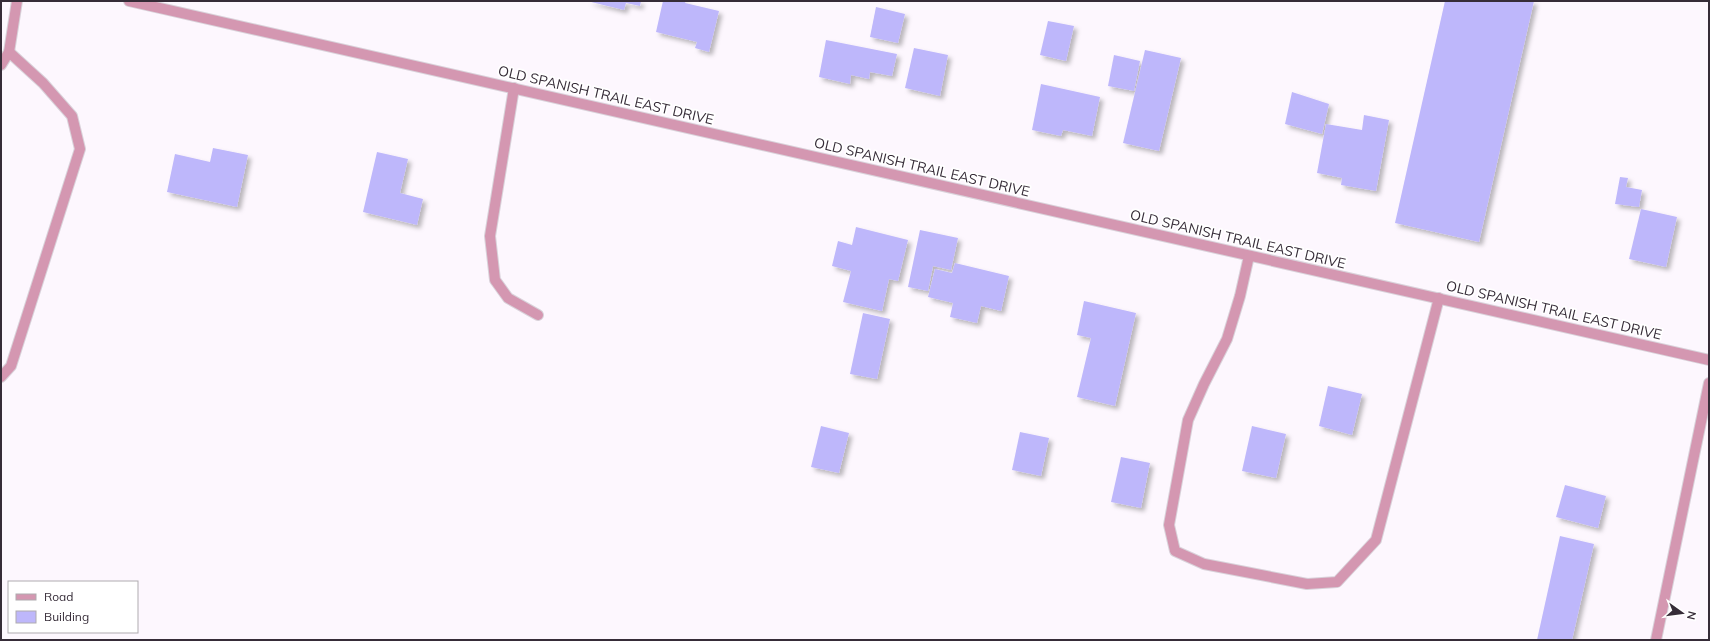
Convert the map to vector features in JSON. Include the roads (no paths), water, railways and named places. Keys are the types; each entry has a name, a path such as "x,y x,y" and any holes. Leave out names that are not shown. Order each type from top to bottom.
{"street":[{"path":"1,65 9,52 17,1"},
{"name":"OLD SPANISH TRAIL EAST DRIVE","path":"129,1 1709,360"},
{"path":"1,377 11,366 80,149 72,116 43,83 9,52"},
{"path":"514,88 490,236 495,280 508,298 538,315"},
{"path":"1249,256 1240,296 1227,339 1204,384 1188,420 1169,525 1175,551 1204,564 1307,584 1337,582 1376,540 1439,298"},
{"path":"1656,640 1709,383"}]}
